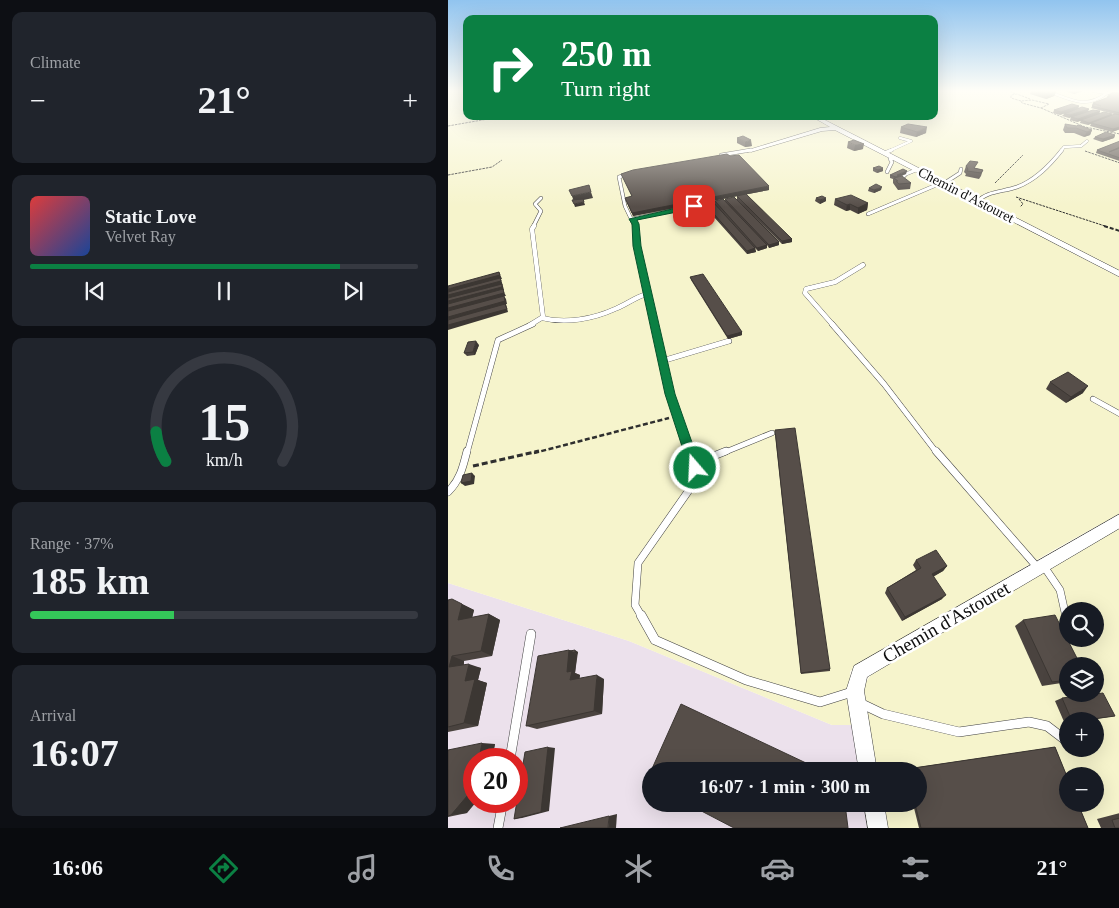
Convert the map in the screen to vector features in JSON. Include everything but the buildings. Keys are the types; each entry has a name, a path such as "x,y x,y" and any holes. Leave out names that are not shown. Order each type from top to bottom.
{"street":[{"path":"751,150 820,130"},
{"name":"Chemin d'Astouret","path":"839,130 861,144 894,158 1120,275"},
{"name":"Chemin d'Astouret","path":"855,696 860,672 1120,520"},
{"path":"855,696 866,762"},
{"path":"875,812 878,828"}],"lane":[{"path":"884,153 911,141 900,138"},
{"path":"977,202 983,195 1019,188 1051,166 1064,147 1081,146 1087,141"},
{"path":"740,148 751,150"},
{"path":"713,157 751,150"},
{"path":"887,172 892,162 890,159 894,158"},
{"path":"868,214 942,183 960,172 961,169"},
{"path":"908,184 901,179 916,170"},
{"path":"638,172 619,177 625,206 635,224 637,246 662,361 677,416 694,464 694,483 638,563 635,605 655,640 746,680 820,702 855,696 883,714 958,732 983,730 1028,722 1047,726 1059,735"},
{"path":"448,492 455,486 462,467 498,340 508,334 534,325 542,318 532,229 541,211 535,204 541,198"},
{"path":"632,219 694,206"},
{"path":"863,265 835,282 806,289 805,294 884,384 936,451 1060,590 1063,602"},
{"path":"542,318 560,322 612,311 635,297 647,294"},
{"path":"662,361 729,341"},
{"path":"1094,399 1120,414"},
{"path":"694,464 772,433"},
{"path":"512,748 531,634"},
{"path":"498,828 500,813"}],"path":[{"path":"1098,130 1120,134"},
{"path":"1077,146 1089,153 1120,163"},
{"path":"983,195 1023,155"},
{"path":"448,175 492,168 502,160"},
{"path":"1004,192 1120,231"},
{"path":"1016,197 1023,202 1020,207"},
{"path":"462,467 493,462 677,416"}],"shaded area":[{"path":"448,130 837,130 1119,277 1119,514 1055,549 850,671 849,707 852,725 832,725 629,641 448,583"},
{"path":"842,130 1119,130 1119,272"},
{"path":"1119,526 1119,828 887,828 884,812 927,812 927,762 875,762 862,688 873,672"},
{"path":"448,583 629,641 832,725 852,725 858,762 642,762 642,812 865,812 867,828 448,828"}],"route":[{"path":"694,206 632,219 635,224 637,246 670,394 695,468"}]}
